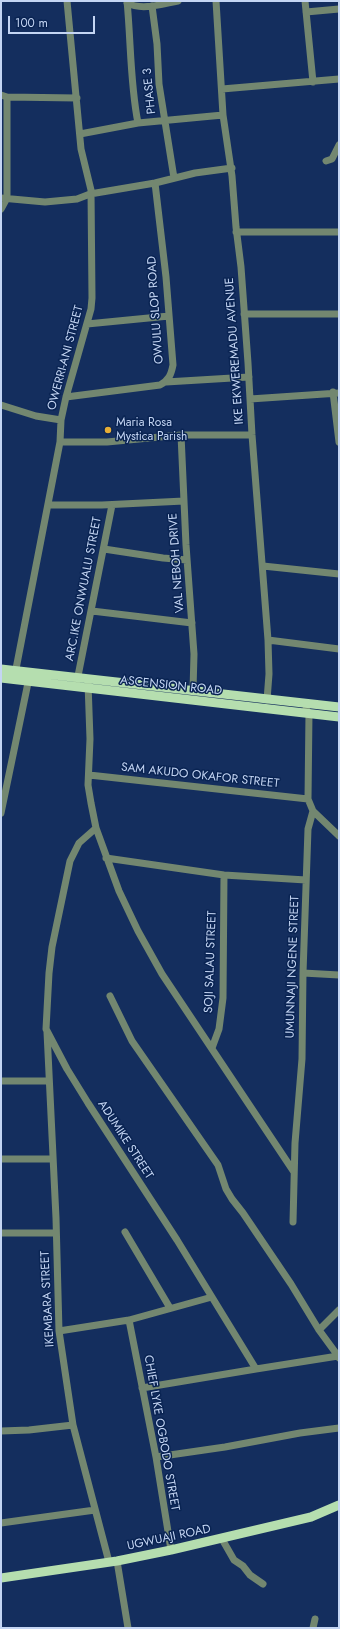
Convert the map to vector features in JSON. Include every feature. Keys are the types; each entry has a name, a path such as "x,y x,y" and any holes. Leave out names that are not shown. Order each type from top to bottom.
{"main road":[{"name":"ASCENSION ROAD","path":"1,670 15,675 29,677 339,717"},
{"name":"ASCENSION ROAD","path":"1,678 15,675"},
{"name":"ASCENSION ROAD","path":"88,684 193,690 267,700 301,702 339,707"},
{"name":"UGWUAJI ROAD","path":"1,1578 113,1561 222,1539 311,1517 339,1505"}],"street":[{"name":"OWERRI-ANI STREET","path":"15,675 60,442 61,420 87,324 92,298 91,190 83,158 67,1"},
{"path":"127,2 137,6 152,6 178,1"},
{"name":"IKE EKWEREMADU AVENUE","path":"216,1 223,115 232,168 236,232 241,267 268,640 269,674 267,700"},
{"path":"305,1 313,82"},
{"name":"PHASE 3","path":"127,2 130,29 133,101 138,123 152,123 164,120 152,6"},
{"path":"306,12 339,9"},
{"path":"222,88 339,79"},
{"path":"1,209 4,198 4,96 77,98"},
{"path":"174,178 164,120 223,115"},
{"path":"80,134 138,123"},
{"path":"326,161 332,159 339,145"},
{"path":"4,198 45,202 77,199 90,194 155,183 195,172 232,168"},
{"name":"OWULU SLOP ROAD","path":"155,183 173,365 170,377 166,382"},
{"path":"236,232 339,232"},
{"path":"244,314 339,314"},
{"path":"87,324 169,316"},
{"path":"66,397 160,385 166,382 249,377"},
{"path":"250,399 336,392 339,442"},
{"path":"1,405 36,416 61,420"},
{"path":"60,442 107,442 181,435 252,435"},
{"name":"VAL NEBOH DRIVE","path":"181,435 187,560 194,654 193,690"},
{"path":"48,505 112,505 184,501"},
{"name":"ARC.IKE ONWUALU STREET","path":"77,682 112,505"},
{"path":"104,549 187,560"},
{"path":"262,566 339,574"},
{"path":"92,611 192,623"},
{"path":"268,640 339,649"},
{"path":"1,813 29,677"},
{"path":"88,684 90,739 89,775 91,803 96,828 119,891 138,932 162,974 294,1172"},
{"path":"301,702 309,713 308,799 313,810 339,836"},
{"name":"SAM AKUDO OKAFOR STREET","path":"89,775 308,799"},
{"name":"UMUNNAJI NGENE STREET","path":"293,1222 295,1143 302,1059 303,973 308,829 313,810"},
{"path":"46,1029 52,947 70,861 79,843 96,828"},
{"path":"106,858 224,875 306,880"},
{"name":"SOJI SALAU STREET","path":"212,1048 219,1029 222,998 224,875"},
{"path":"303,973 339,975"},
{"path":"110,996 132,1041 218,1166 226,1189 232,1199 291,1284 319,1330 338,1357 142,1388"},
{"name":"IKEMBARA STREET","path":"46,1029 53,1159 59,1331 73,1425 95,1510 113,1561 128,1628"},
{"name":"ADUMIKE STREET","path":"46,1029 88,1103 177,1240 256,1369"},
{"path":"1,1082 49,1081"},
{"path":"1,1159 53,1159"},
{"path":"125,1232 170,1308"},
{"path":"1,1233 56,1233"},
{"path":"59,1331 129,1320 212,1297"},
{"path":"319,1330 339,1310"},
{"name":"CHIEF LYKE OGBODO STREET","path":"129,1320 156,1457 170,1550"},
{"path":"1,1431 29,1430 73,1425"},
{"path":"156,1457 225,1447 300,1432 339,1428"},
{"path":"1,1523 95,1510"},
{"path":"222,1539 234,1560 243,1566 250,1575 263,1584"},
{"path":"313,1628 315,1619"}],"place":[{"name":"Maria Rosa Mystica Parish","path":"108,430"}]}
